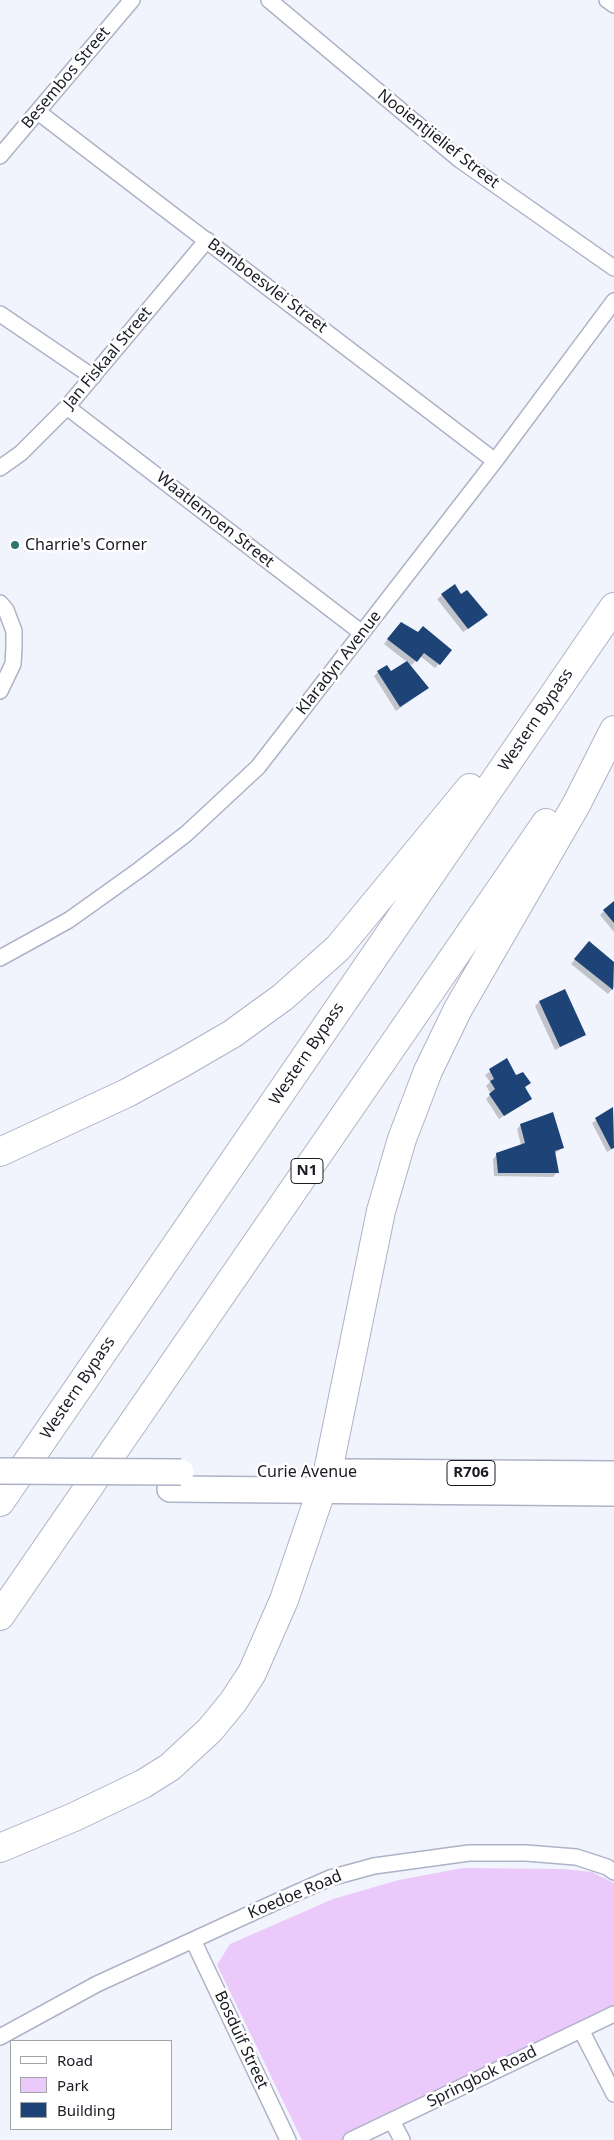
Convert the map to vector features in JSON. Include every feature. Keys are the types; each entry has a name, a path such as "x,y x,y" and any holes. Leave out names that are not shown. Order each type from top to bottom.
{"highway":[{"path":"0,1152 127,1093 232,1034 290,990 338,948 389,889 610,613"},
{"name":"Western Bypass","path":"0,1502 610,613"},
{"name":"N1","path":"0,1616 614,726"},
{"path":"0,1848 74,1817 143,1784 170,1767 210,1730 233,1702 252,1673 284,1600 325,1481 381,1211 406,1131 428,1071 458,1009 576,805 614,730"}],"main road":[{"name":"Curie Avenue","path":"0,1471 176,1481"},
{"name":"Curie Avenue","path":"0,1488 176,1481 325,1481 614,1474"},
{"name":"Curie Avenue","path":"325,1481 614,1492"}],"street":[{"name":"Besembos Street","path":"0,156 132,0"},
{"name":"Nooientjielief Street","path":"269,0 460,160 614,268"},
{"path":"606,0 614,5"},
{"name":"Bamboesvlei Street","path":"38,112 495,460"},
{"name":"Jan Fiskaal Street","path":"0,468 21,453 68,406 207,240"},
{"name":"Klaradyn Avenue","path":"0,958 69,920 186,834 258,766 495,460 614,302"},
{"path":"0,314 93,377"},
{"name":"Waatlemoen Street","path":"68,406 362,633"},
{"path":"0,603 6,610 14,631 13,664 0,691"},
{"name":"Koedoe Road","path":"0,2037 97,1984 193,1940 330,1878 374,1866 469,1854 526,1853 576,1857 607,1867 614,1872"},
{"name":"Bosduif Street","path":"193,1940 288,2140"},
{"name":"Springbok Road","path":"351,2140 614,2014"},
{"path":"581,2030 614,2094"},
{"path":"392,2121 402,2140"}],"green space":[{"path":"463,1868 563,1869 592,1872 614,1883 614,2011 344,2140 302,2140 217,1965 230,1944 333,1899 399,1880"}],"building":[{"path":"455,584 461,594 467,590 488,615 468,629 441,594"},
{"path":"401,622 418,632 423,626 452,650 440,665 424,653 417,662 387,639"},
{"path":"407,661 429,688 400,707 377,671 387,665 391,671"},
{"path":"614,901 614,923 603,910"},
{"path":"589,941 614,962 613,990 574,959"},
{"path":"565,989 586,1035 560,1047 539,1001"},
{"path":"507,1058 516,1075 523,1072 531,1083 525,1087 532,1099 504,1116 489,1094 495,1089 490,1081 494,1079 489,1069"},
{"path":"613,1107 614,1148 611,1149 595,1118"},
{"path":"553,1112 564,1148 555,1151 559,1173 498,1173 496,1153 525,1143 520,1124"}],"place":[{"name":"Charrie's Corner","path":"15,545"}]}
